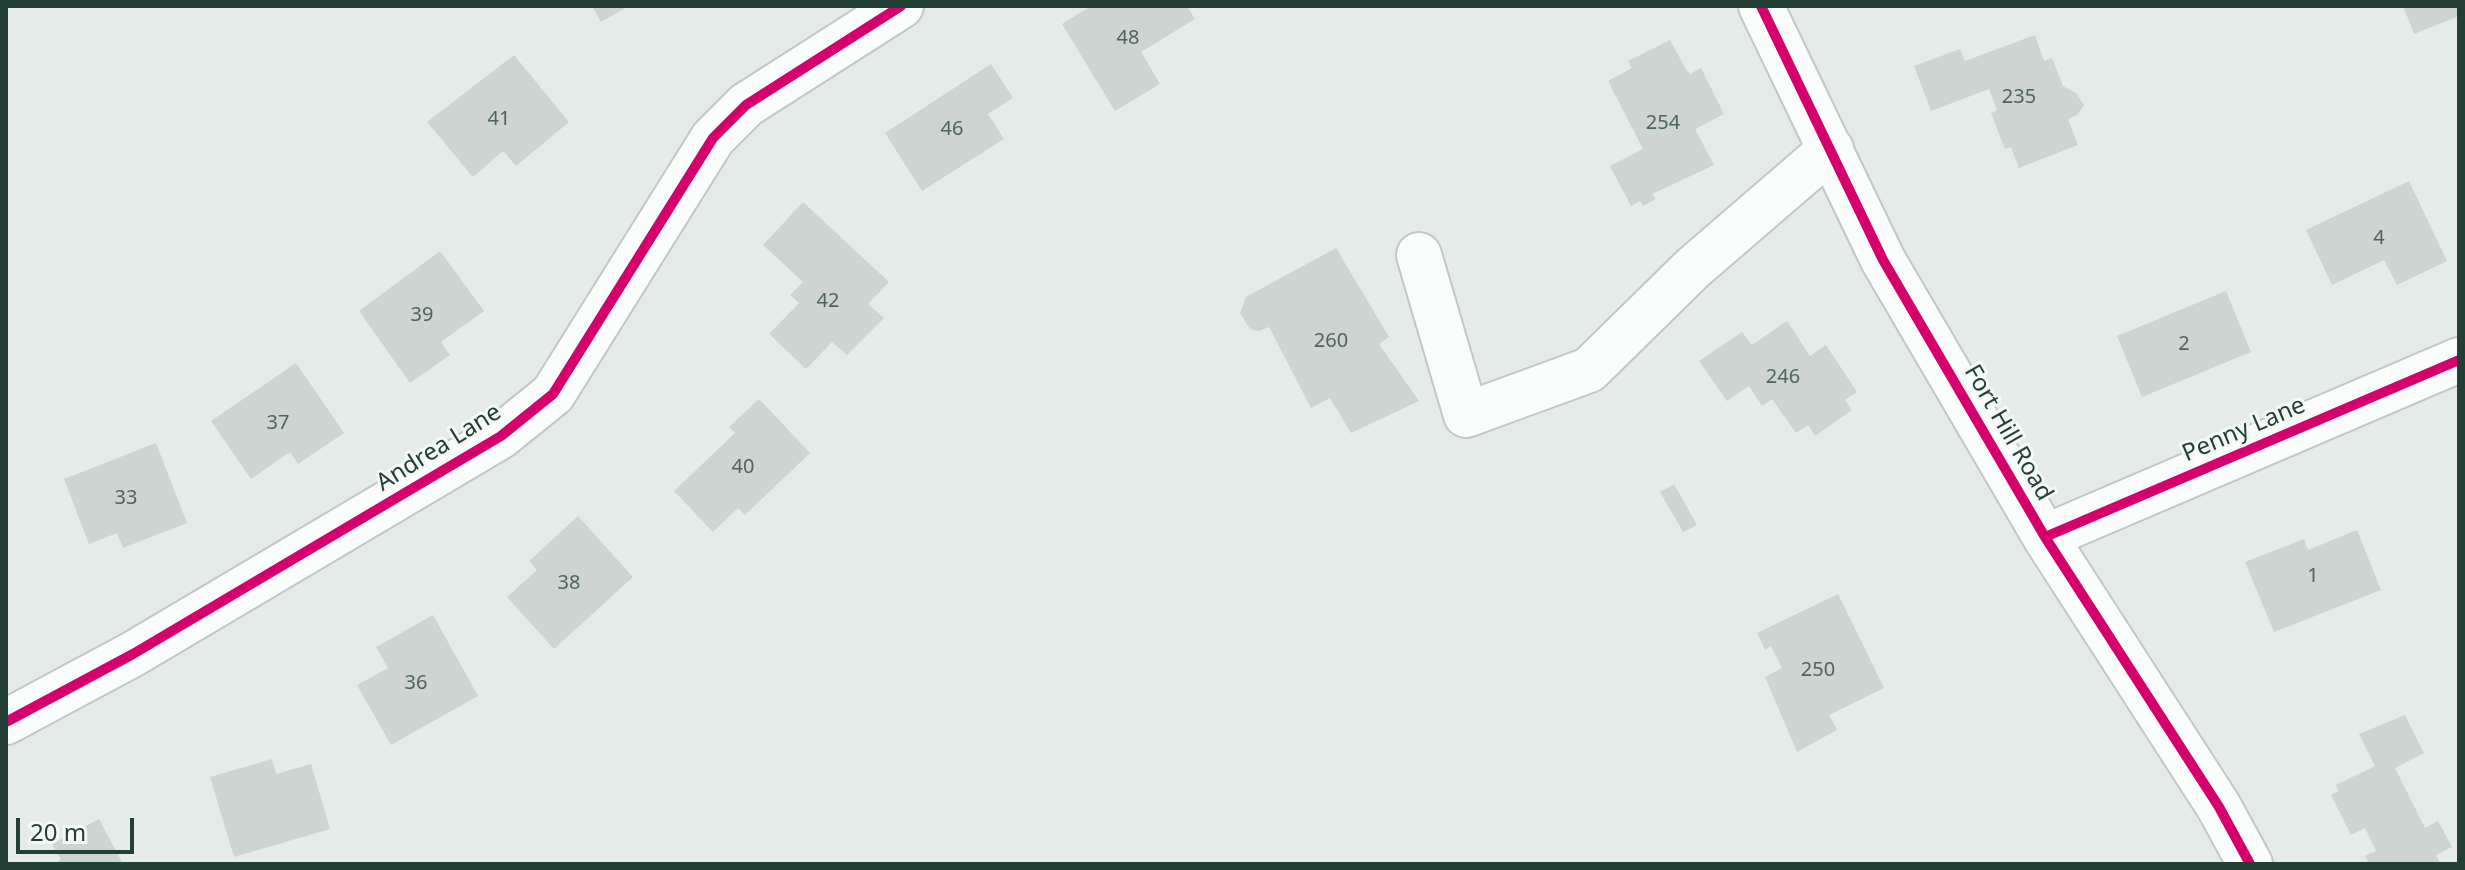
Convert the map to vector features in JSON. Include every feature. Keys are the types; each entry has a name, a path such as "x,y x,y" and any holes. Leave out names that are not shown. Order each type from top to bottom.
{"street":[{"name":"Andrea Lane","path":"6,722 133,654 501,436 553,394 713,138 746,105 901,6"},
{"name":"Fort Hill Road","path":"1761,6 1883,260 2045,537 2219,807 2250,864"},
{"path":"1419,255 1466,415 1589,370 1693,268 1831,149"},
{"name":"Penny Lane","path":"2045,537 2459,360"}],"building":[{"path":"592,6 629,6 601,22"},
{"path":"1091,6 1187,6 1195,19 1141,52 1160,84 1115,111 1062,24"},
{"path":"2403,6 2459,6 2459,16 2414,34"},
{"path":"2035,35 2044,61 2052,58 2063,86 2076,93 2084,105 2077,115 2068,119 2078,145 2019,168 2011,147 2005,149 1991,113 1997,110 1989,89 1931,111 1914,66 1960,49 1965,61"},
{"path":"1670,40 1690,74 1701,68 1724,114 1695,129 1714,165 1652,194 1656,199 1643,206 1640,201 1631,206 1610,166 1643,149 1608,81 1632,68 1628,61"},
{"path":"514,55 569,122 516,166 503,151 473,177 427,122"},
{"path":"991,64 1013,98 988,114 1004,139 922,191 885,133"},
{"path":"2409,181 2447,261 2397,285 2384,260 2332,285 2306,230"},
{"path":"803,202 889,282 868,304 884,318 847,355 832,342 806,369 769,334 799,303 790,295 803,282 763,245"},
{"path":"1336,248 1389,337 1379,344 1419,401 1351,433 1330,398 1311,408 1269,327 1259,331 1250,329 1240,313 1246,297"},
{"path":"440,251 484,311 441,342 450,355 410,383 359,311"},
{"path":"2226,291 2251,352 2142,397 2117,336"},
{"path":"1787,321 1810,356 1826,345 1857,392 1845,400 1852,410 1815,436 1808,425 1796,433 1772,399 1762,406 1749,386 1727,401 1699,361 1742,332 1752,345"},
{"path":"296,363 344,433 298,464 290,452 251,479 211,421"},
{"path":"759,399 810,453 745,515 738,508 713,532 674,491 735,433 729,427"},
{"path":"156,443 187,523 123,548 117,533 89,544 64,479"},
{"path":"1674,484 1697,525 1683,532 1660,492"},
{"path":"578,516 633,577 554,649 507,597 537,570 529,561"},
{"path":"2357,530 2381,590 2274,632 2245,562 2304,539 2308,550"},
{"path":"1838,594 1884,688 1829,715 1837,730 1797,752 1765,677 1782,668 1771,646 1765,650 1757,633"},
{"path":"433,615 478,696 391,745 357,685 388,668 376,647"},
{"path":"2405,715 2424,753 2395,768 2425,828 2438,821 2452,847 2436,855 2441,864 2369,864 2365,856 2376,851 2365,828 2351,835 2331,795 2339,791 2336,785 2375,766 2359,734"},
{"path":"272,759 276,774 311,764 330,829 234,857 210,777"},
{"path":"99,819 123,864 52,864 61,860 52,844"}],"cycle path":[{"path":"6,722 133,654 501,436 553,394 713,138 746,105 901,6"},
{"path":"1761,6 1883,260 2045,537 2219,807 2250,864"},
{"path":"2045,537 2459,360"}]}
